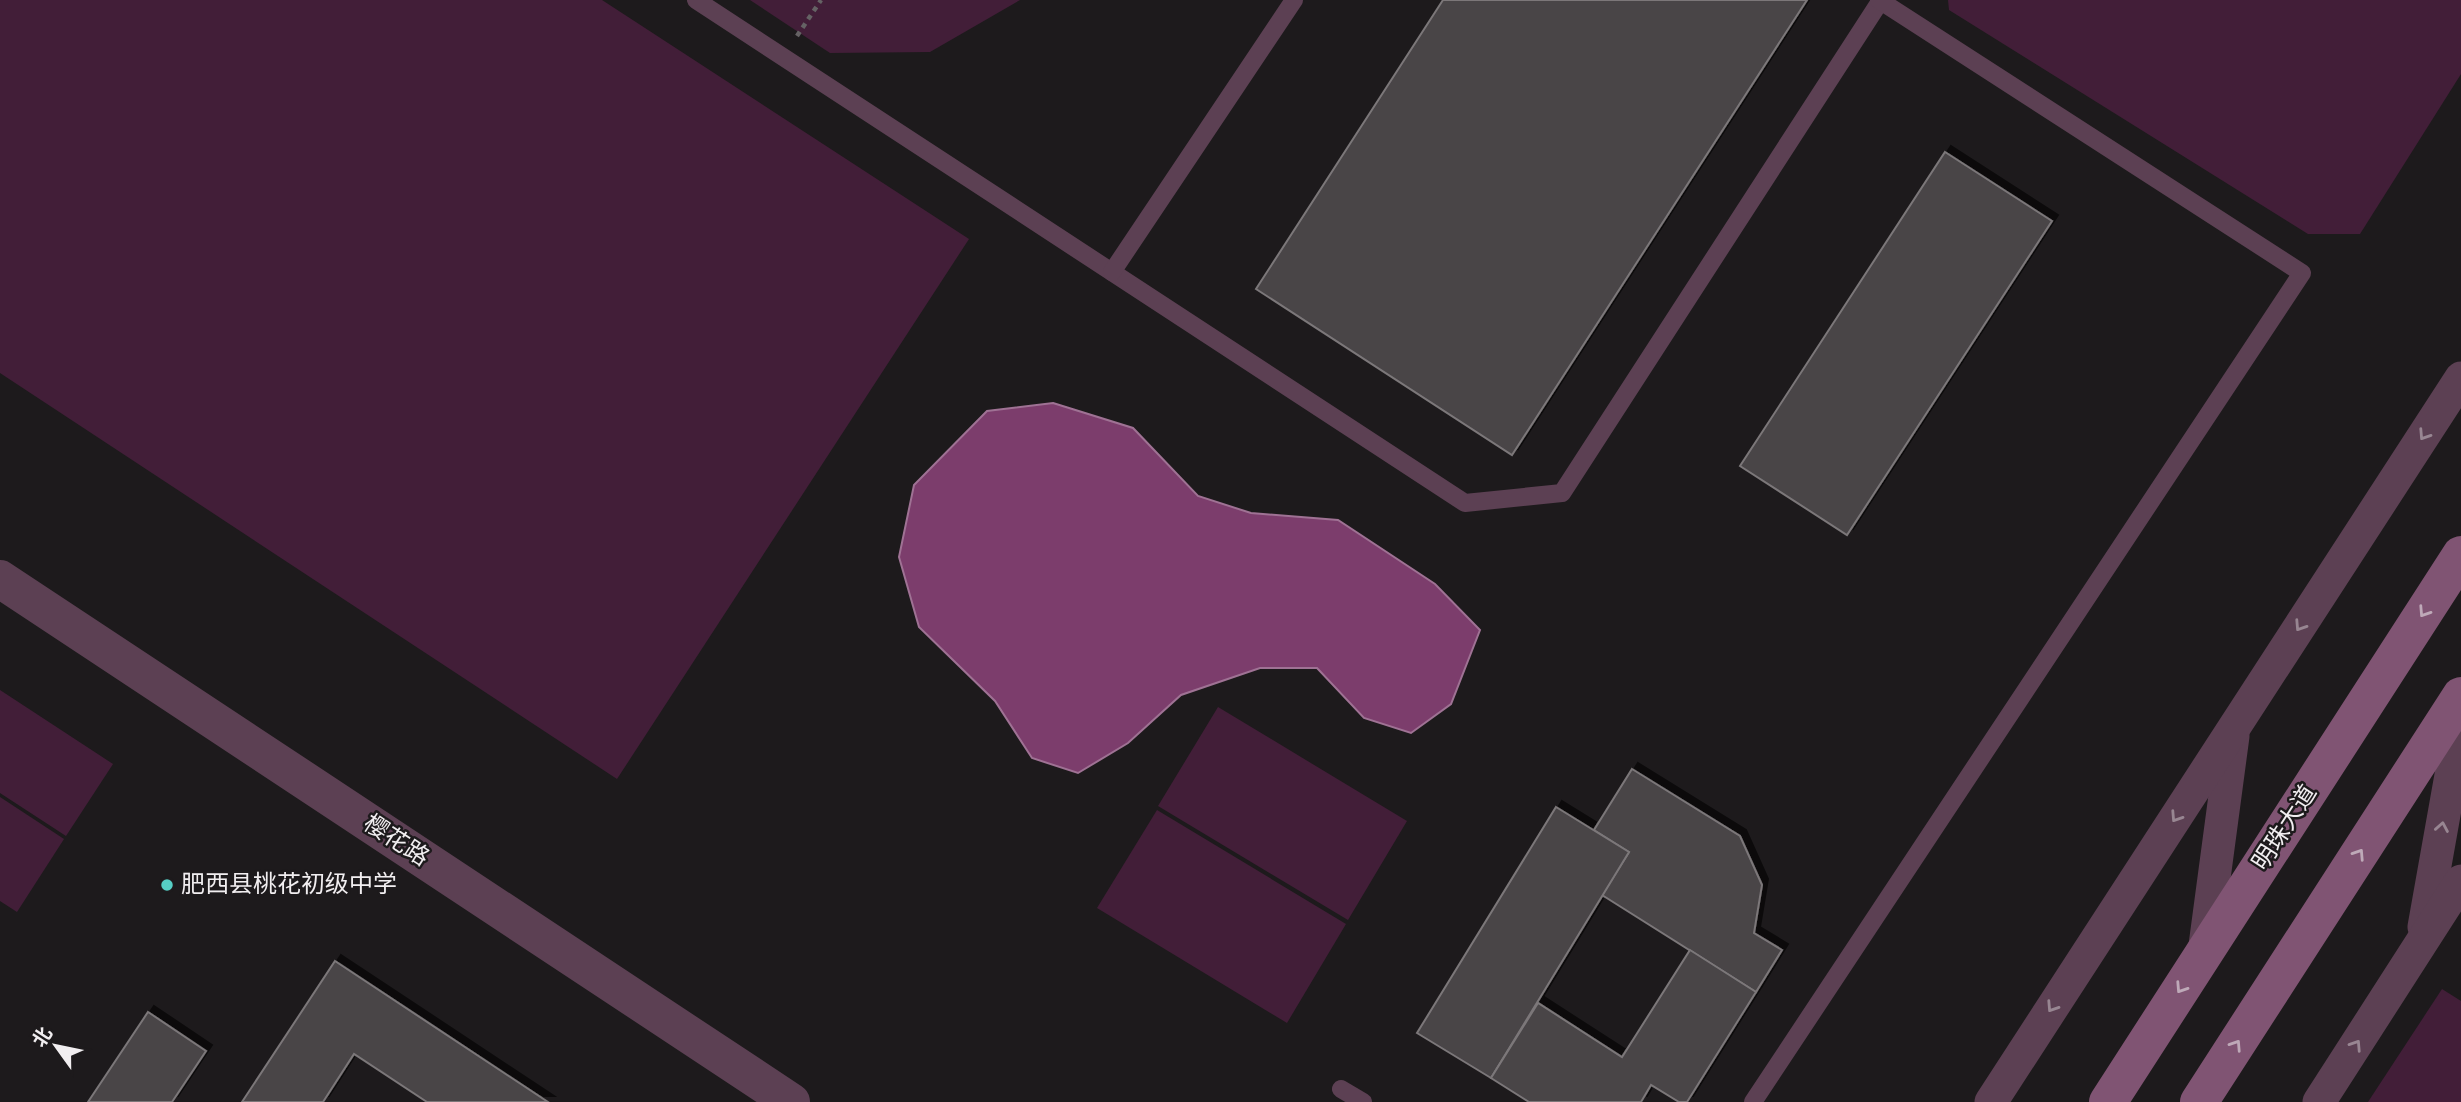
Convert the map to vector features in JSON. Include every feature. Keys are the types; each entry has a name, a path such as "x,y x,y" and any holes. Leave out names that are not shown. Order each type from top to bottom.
{"main road":[{"name":"明珠大道","path":"2107,1097 2204,953 2461,555"},
{"path":"2199,1102 2461,696"}],"street":[{"path":"1991,1102 2461,378"},
{"name":"樱花路","path":"0,579 791,1102"},
{"path":"2422,943 2461,719"},
{"path":"2204,953 2234,727"},
{"path":"2319,1102 2422,943 2456,900"}],"lane":[{"path":"696,0 1465,503 1562,493 1881,0 2302,273 1754,1102"},
{"path":"1112,272 1294,0"},
{"path":"1341,1089 1363,1102"}],"path":[{"path":"783,57 821,0"}],"shaded area":[{"path":"0,0 602,0 969,239 617,779 0,373"},
{"path":"750,0 1020,0 930,52 830,53"},
{"path":"1948,0 2461,0 2461,74 2360,234 2308,234 1949,10"},
{"path":"1053,403 1133,428 1198,496 1251,513 1338,520 1435,584 1480,630 1451,704 1411,733 1364,718 1317,668 1260,668 1181,695 1128,743 1078,773 1032,758 995,701 919,627 899,557 914,485 987,411"},
{"path":"0,690 113,764 66,836 0,793"},
{"path":"1218,707 1407,821 1348,920 1158,806"},
{"path":"0,797 64,839 17,912 0,901"},
{"path":"1157,810 1346,924 1287,1023 1097,908"},
{"path":"2442,989 2461,1001 2461,1102 2368,1102"}],"building":[{"path":"1443,0 1807,0 1512,455 1256,289"},
{"path":"1945,152 2052,221 1847,535 1740,466"},
{"path":"1632,769 1740,836 1762,885 1754,933 1782,950 1756,992 1602,895 1629,852 1594,830"},
{"path":"1556,807 1629,852 1491,1078 1417,1033"},
{"path":"1690,950 1756,992 1687,1102 1679,1102 1651,1085 1641,1102 1529,1102 1491,1078 1538,1003 1622,1057"},
{"path":"335,961 548,1102 427,1102 354,1054 323,1102 242,1102"},
{"path":"148,1012 206,1051 172,1102 88,1102"}],"place":[{"name":"肥西县桃花初级中学","path":"167,885"}]}
